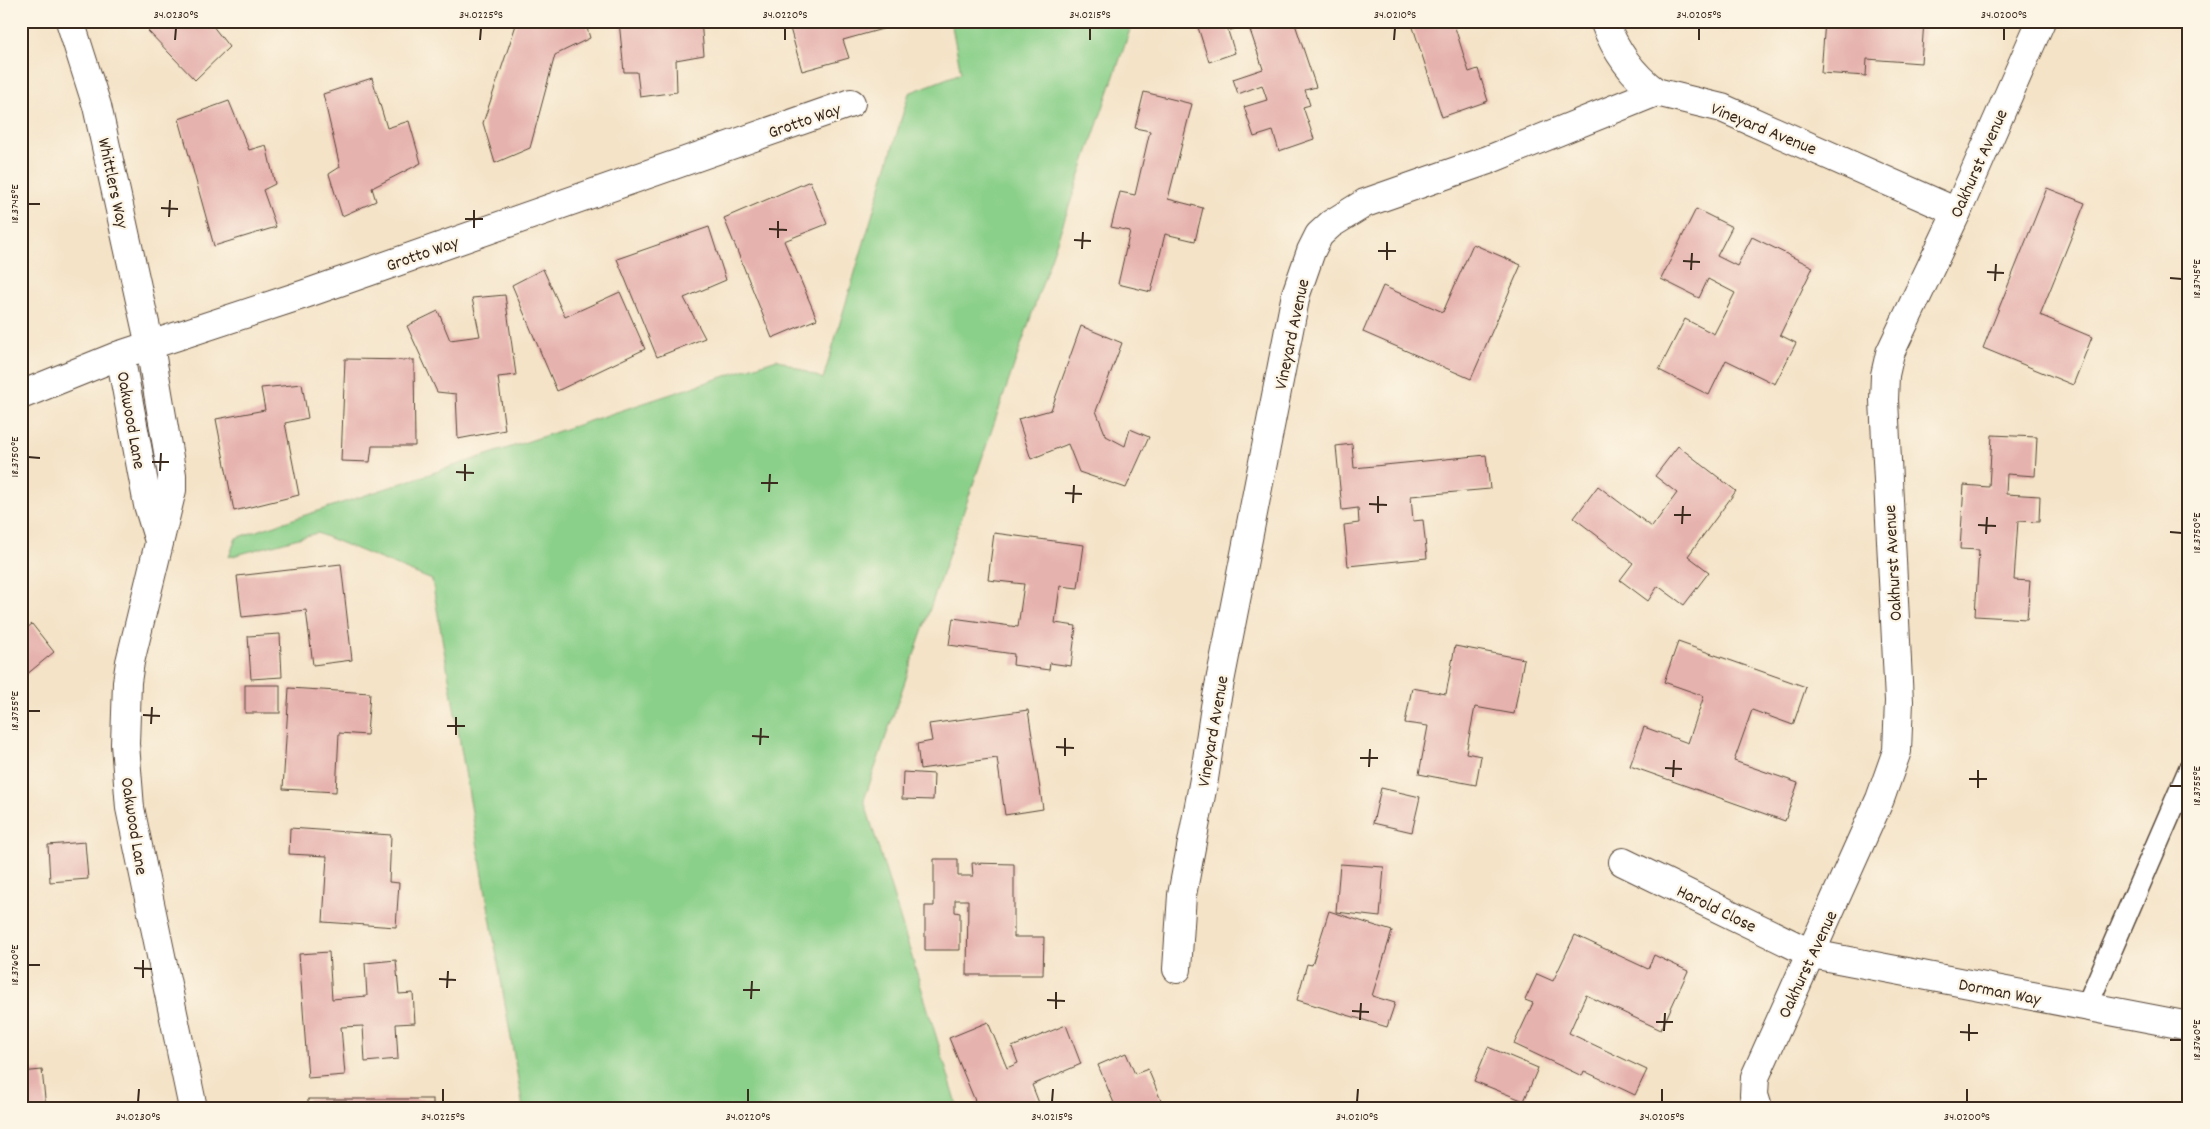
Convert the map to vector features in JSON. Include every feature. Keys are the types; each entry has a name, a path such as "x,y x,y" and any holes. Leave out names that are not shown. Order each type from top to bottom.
{"street":[{"name":"Whittlers Way","path":"70,21 97,106 150,346"},
{"path":"1604,21 1620,55 1638,77 1656,92"},
{"name":"Oakhurst Avenue","path":"1758,1108 1754,1095 1756,1077 1875,813 1897,751 1899,701 1884,400 1885,376 1890,353 1957,212 2042,21"},
{"name":"Vineyard Avenue","path":"1177,969 1182,895 1204,780 1215,707 1296,294 1311,251 1319,235 1331,224 1365,203 1488,160 1656,92 1722,108 1957,212"},
{"name":"Grotto Way","path":"21,395 120,356 851,103"},
{"name":"Oakwood Lane","path":"150,346 172,475 172,490 127,682 126,770 130,808 142,870 193,1108"},
{"name":"Oakwood Lane","path":"120,356 148,505 159,542"},
{"name":"Harold Close","path":"1623,862 1812,954"},
{"name":"Dorman Way","path":"1812,954 2086,1008 2189,1026"}],"lane":[{"path":"2086,1008 2189,770"}],"green space":[{"path":"951,21 1133,21 864,800 958,1108 523,1108 432,580 317,533 229,557 236,538 777,359 823,379 909,93 961,73"}],"building":[{"path":"161,21 209,21 229,47 195,80 148,31"},
{"path":"585,21 590,38 555,55 530,148 495,163 483,123 517,22"},
{"path":"619,21 701,21 704,55 676,60 677,92 640,97 637,72 624,72"},
{"path":"788,21 884,21 886,28 843,40 849,58 802,71"},
{"path":"1196,21 1294,21 1316,87 1305,90 1310,105 1303,107 1314,139 1279,151 1273,131 1254,137 1244,107 1267,100 1262,85 1238,94 1233,79 1263,69 1248,24 1228,31 1235,53 1209,62"},
{"path":"1411,21 1453,21 1469,72 1478,69 1488,101 1442,117"},
{"path":"1680,21 1714,21 1714,26 1680,23"},
{"path":"1825,21 1924,21 1921,63 1867,59 1866,76 1821,73"},
{"path":"372,78 387,128 409,121 421,163 372,188 376,201 342,216 329,174 340,167 323,94"},
{"path":"1144,92 1192,104 1168,199 1203,208 1195,241 1165,234 1151,292 1118,284 1130,231 1111,227 1120,192 1135,195 1150,131 1135,128"},
{"path":"229,101 249,150 266,145 275,184 263,190 276,227 214,246 179,119"},
{"path":"810,181 827,224 784,241 817,319 772,338 724,218"},
{"path":"2047,188 2085,203 2040,315 2092,337 2073,385 1983,348"},
{"path":"1696,209 1732,227 1717,256 1737,266 1752,237 1813,267 1780,335 1796,343 1775,384 1726,360 1709,395 1659,370 1685,319 1714,334 1735,293 1708,279 1699,298 1661,279"},
{"path":"709,227 726,280 684,298 705,338 657,357 617,259"},
{"path":"1473,244 1521,265 1471,379 1363,332 1383,286 1443,312"},
{"path":"543,269 565,317 620,292 645,349 557,391 512,285"},
{"path":"505,295 516,375 498,377 505,430 458,439 456,394 437,392 407,326 438,311 450,340 480,336 472,298"},
{"path":"1081,326 1122,343 1096,411 1106,436 1125,446 1130,429 1149,437 1126,488 1079,472 1068,444 1031,459 1018,419 1051,410"},
{"path":"345,359 414,360 415,446 372,446 370,462 341,461"},
{"path":"302,384 308,418 285,423 299,495 234,511 216,419 265,410 261,388"},
{"path":"1992,435 2037,437 2035,476 2007,474 2006,494 2040,496 2039,522 2018,521 2014,580 2030,581 2027,619 1975,616 1979,550 1960,549 1964,485 1989,487"},
{"path":"1352,444 1354,468 1486,455 1490,489 1411,496 1413,521 1423,520 1427,558 1348,566 1344,525 1359,523 1358,508 1342,510 1336,446"},
{"path":"1678,446 1736,491 1688,556 1709,572 1684,605 1658,586 1648,601 1620,580 1633,563 1574,518 1598,486 1652,527 1677,493 1655,476"},
{"path":"994,533 1084,545 1078,588 1060,586 1055,623 1076,626 1071,666 1050,663 1049,670 1013,665 1014,654 949,645 953,618 1018,627 1024,584 988,580"},
{"path":"341,564 352,660 313,665 306,610 242,617 237,576"},
{"path":"32,624 54,652 26,675 21,670 21,633"},
{"path":"280,634 282,677 251,679 248,636"},
{"path":"1678,642 1806,687 1793,725 1752,710 1734,761 1798,783 1785,821 1630,766 1644,727 1688,743 1704,696 1664,682"},
{"path":"1455,646 1524,659 1514,714 1475,707 1466,753 1481,756 1476,785 1419,774 1428,726 1405,723 1412,688 1446,694"},
{"path":"245,685 280,685 280,713 245,713"},
{"path":"289,688 370,693 367,735 339,733 336,792 283,789"},
{"path":"1028,710 1043,809 1005,815 997,758 920,769 917,744 932,741 929,724"},
{"path":"903,772 934,774 933,800 902,799"},
{"path":"1381,788 1420,797 1412,832 1373,823"},
{"path":"290,828 391,835 389,882 399,883 396,927 323,922 327,856 289,854"},
{"path":"85,842 88,879 50,882 48,845"},
{"path":"934,859 958,859 958,876 973,876 972,863 1014,864 1014,937 1044,937 1043,975 967,975 968,900 955,900 955,912 960,913 960,950 925,950 925,906 934,906"},
{"path":"1340,864 1384,867 1380,917 1336,912"},
{"path":"1329,911 1392,931 1372,996 1395,1003 1387,1027 1297,1000 1307,964 1312,965"},
{"path":"1575,935 1648,969 1654,955 1688,971 1661,1030 1586,995 1569,1033 1647,1070 1635,1095 1584,1071 1582,1076 1514,1044 1533,1003 1525,1000 1537,974 1553,981"},
{"path":"329,952 332,999 367,996 365,963 396,960 399,994 413,993 415,1023 396,1024 398,1059 365,1062 363,1026 341,1027 345,1075 308,1078 299,954"},
{"path":"988,1022 1007,1068 1018,1063 1012,1047 1066,1025 1081,1064 1032,1085 1041,1108 978,1108 949,1038"},
{"path":"1488,1047 1538,1068 1524,1101 1474,1081"},
{"path":"1126,1053 1135,1074 1148,1069 1164,1108 1116,1108 1098,1065"},
{"path":"42,1070 46,1108 21,1108 21,1072"},
{"path":"308,1099 433,1099 433,1108 308,1108"}]}
